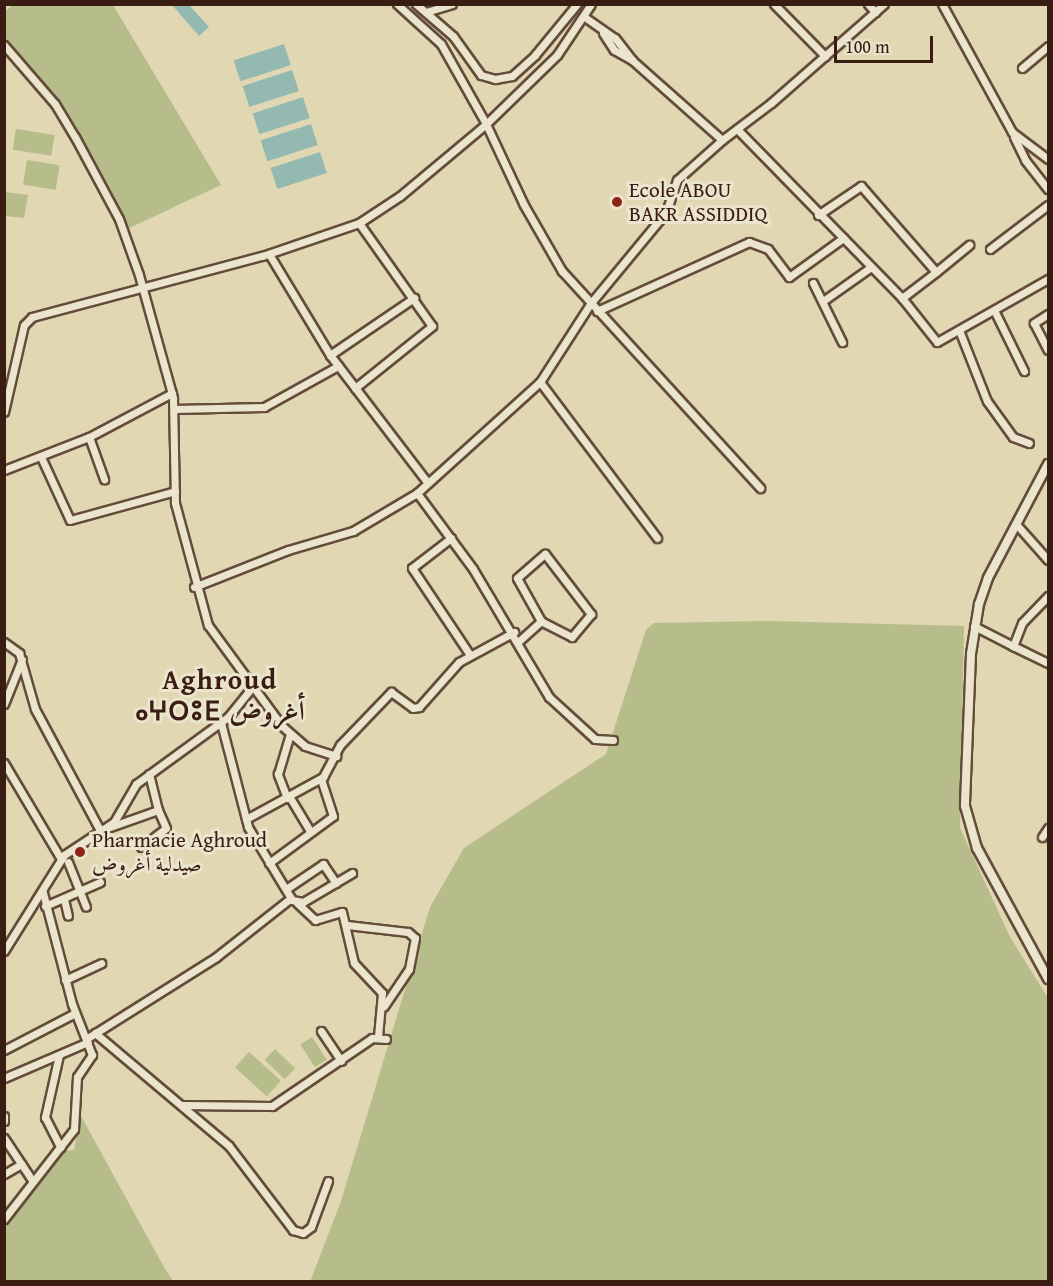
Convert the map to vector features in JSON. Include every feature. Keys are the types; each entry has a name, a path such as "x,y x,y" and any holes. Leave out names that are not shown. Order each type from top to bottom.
{"street":[{"path":"396,4 441,44 486,124 529,214 562,271 760,488"},
{"path":"416,4 453,36 481,75 495,79 512,76 535,55 577,4"},
{"path":"426,12 452,4"},
{"path":"4,412 27,320 268,254 359,222 400,196 486,124 557,55 586,18 591,4"},
{"path":"774,4 825,56"},
{"path":"868,4 875,12"},
{"path":"194,587 288,550 353,531 417,494 540,382 590,304 661,218 681,176 884,4"},
{"path":"942,4 1025,160 1048,189"},
{"path":"586,18 603,33 619,42 632,60 722,140"},
{"path":"4,45 55,104 119,219 172,393 175,490 194,587 212,632 290,734 305,746 336,756"},
{"path":"1022,68 1048,46"},
{"path":"737,129 818,215 902,298 937,342 1048,279"},
{"path":"1012,132 1048,159"},
{"path":"818,215 859,184 936,272"},
{"path":"990,249 1048,205"},
{"path":"355,388 430,329 414,298 359,222"},
{"path":"597,312 749,242 768,249 789,277 843,238"},
{"path":"902,298 969,245"},
{"path":"268,254 330,355 429,483"},
{"path":"823,301 872,267"},
{"path":"813,283 842,342"},
{"path":"330,355 414,298"},
{"path":"994,310 1024,371"},
{"path":"1048,314 1034,323 1048,350"},
{"path":"959,330 987,401 1013,437 1029,443"},
{"path":"174,409 264,407 338,366"},
{"path":"540,382 657,538"},
{"path":"4,471 89,437 172,393"},
{"path":"89,437 105,480"},
{"path":"41,457 70,520 175,490"},
{"path":"1048,464 988,578 974,626 966,745 967,814 977,848 1048,979"},
{"path":"417,494 452,538 514,632 530,671 556,706 595,739 612,740"},
{"path":"1016,524 1048,560"},
{"path":"452,538 412,568 470,655"},
{"path":"545,554 592,618 572,637 541,621 517,575 545,554"},
{"path":"1013,646 1022,623 1048,596"},
{"path":"519,641 541,621"},
{"path":"974,626 1048,663"},
{"path":"246,819 321,778 336,756 391,692 416,708 470,655 514,632"},
{"path":"4,642 17,649 22,659 35,709 103,829"},
{"path":"4,704 22,659"},
{"path":"4,951 65,860 118,817 126,795 149,774 220,723 253,686"},
{"path":"220,723 246,819 269,863 291,898 315,920 340,911 347,925 354,963 378,987 384,1006"},
{"path":"290,734 278,774 288,797 310,831"},
{"path":"4,763 65,860 86,907"},
{"path":"141,847 166,828 158,810 149,774"},
{"path":"269,863 334,813 321,778"},
{"path":"103,829 158,810"},
{"path":"1042,837 1048,828"},
{"path":"286,889 323,864 336,883"},
{"path":"297,903 352,873"},
{"path":"45,906 100,882"},
{"path":"4,1219 32,1180 60,1147 76,1121 76,1077 92,1054 75,1013 43,893"},
{"path":"4,1078 87,1041 95,1033 216,957 291,898"},
{"path":"64,899 68,916"},
{"path":"182,1106 272,1106 378,1036 384,1006 409,969 415,938 408,932 347,925"},
{"path":"65,980 101,963"},
{"path":"4,1050 75,1013"},
{"path":"321,1031 341,1061"},
{"path":"95,1033 229,1146 293,1230 303,1233 311,1227 328,1180"},
{"path":"378,1036 386,1039"},
{"path":"58,1055 45,1117 60,1147"},
{"path":"4,1116 4,1121"},
{"path":"4,1138 32,1180"},
{"path":"4,1174 21,1164"}],"green space":[{"path":"13,5 113,5 221,185 123,231 55,101 5,38 4,12"},
{"path":"16,129 55,135 51,156 13,150"},
{"path":"27,160 60,165 56,190 23,185"},
{"path":"5,192 28,195 24,218 5,216"},
{"path":"770,621 964,626 960,828 1010,937 1048,998 1048,1281 310,1282 341,1201 430,907 464,848 606,754 646,630 654,623"},
{"path":"312,1037 327,1060 315,1067 300,1045"},
{"path":"275,1049 295,1068 285,1079 265,1060"},
{"path":"249,1052 281,1081 267,1096 235,1068"},
{"path":"81,1116 173,1281 5,1282 5,1224 49,1163 65,1151 74,1150"}],"water":[{"path":"172,5 189,5 209,27 199,36"},
{"path":"284,44 291,65 240,81 234,60"},
{"path":"292,70 299,91 249,107 243,86"},
{"path":"303,97 310,118 259,134 253,113"},
{"path":"311,124 318,145 267,161 261,140"},
{"path":"320,152 327,173 277,189 271,168"}],"place":[{"name":"Ecole ABOU BAKR ASSIDDIQ","path":"617,202"},
{"name":"Pharmacie Aghroud صيدلية أغروض","path":"80,852"}],"district":[{"name":"Aghroud ⴰⵖⵔⵓⴹ أغروض","path":"220,694"}]}
